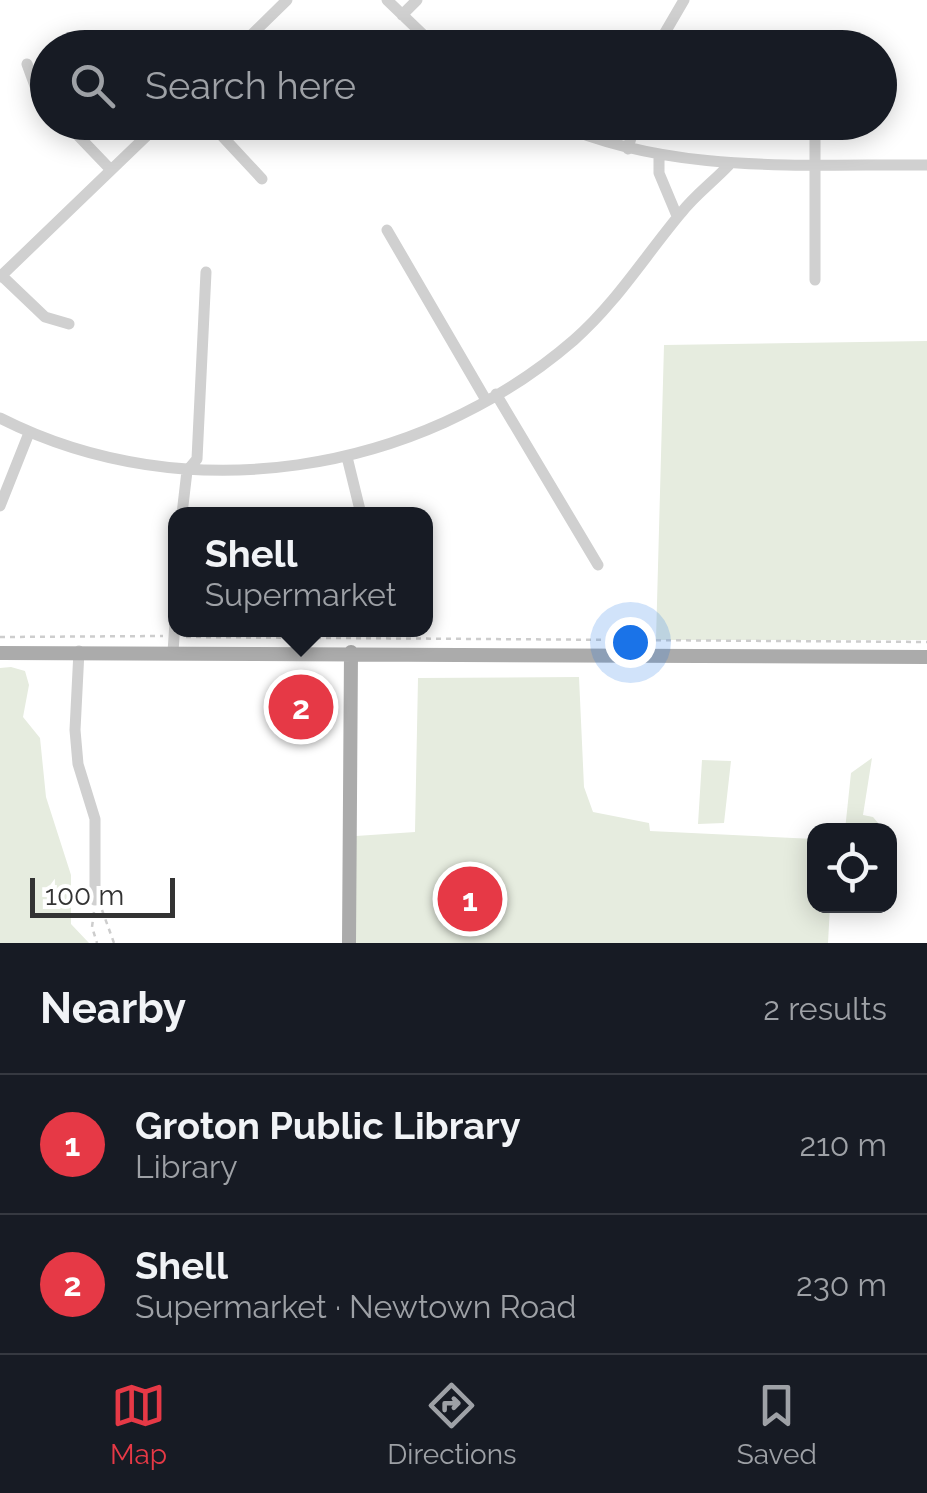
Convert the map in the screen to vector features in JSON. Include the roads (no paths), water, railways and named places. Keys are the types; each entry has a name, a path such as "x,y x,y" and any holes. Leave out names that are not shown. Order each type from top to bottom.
{"main road":[{"path":"349,943 352,652"},
{"path":"0,653 927,658"}],"street":[{"path":"256,30 287,0"},
{"path":"387,0 418,30"},
{"path":"402,15 417,0"},
{"path":"666,30 684,0"},
{"path":"27,64 30,72"},
{"path":"82,140 111,170"},
{"path":"69,324 45,316 0,276 142,140"},
{"path":"226,140 262,179"},
{"path":"603,140 659,156 729,165 927,165"},
{"path":"628,149 630,140"},
{"path":"815,140 815,280"},
{"path":"659,156 659,173 678,216"},
{"path":"0,418 29,433 80,450 186,471 300,466 423,432 491,397 575,339 644,265 678,216 729,165"},
{"path":"387,230 598,565"},
{"path":"183,507 186,471 197,459 206,272"},
{"path":"0,506 29,433"},
{"path":"347,456 358,507"},
{"path":"173,652 174,637"},
{"path":"78,652 74,730 78,764 95,819 95,900"}],"place":[{"name":"Shell","path":"301,707"},
{"name":"Groton Public Library","path":"470,899"}]}
